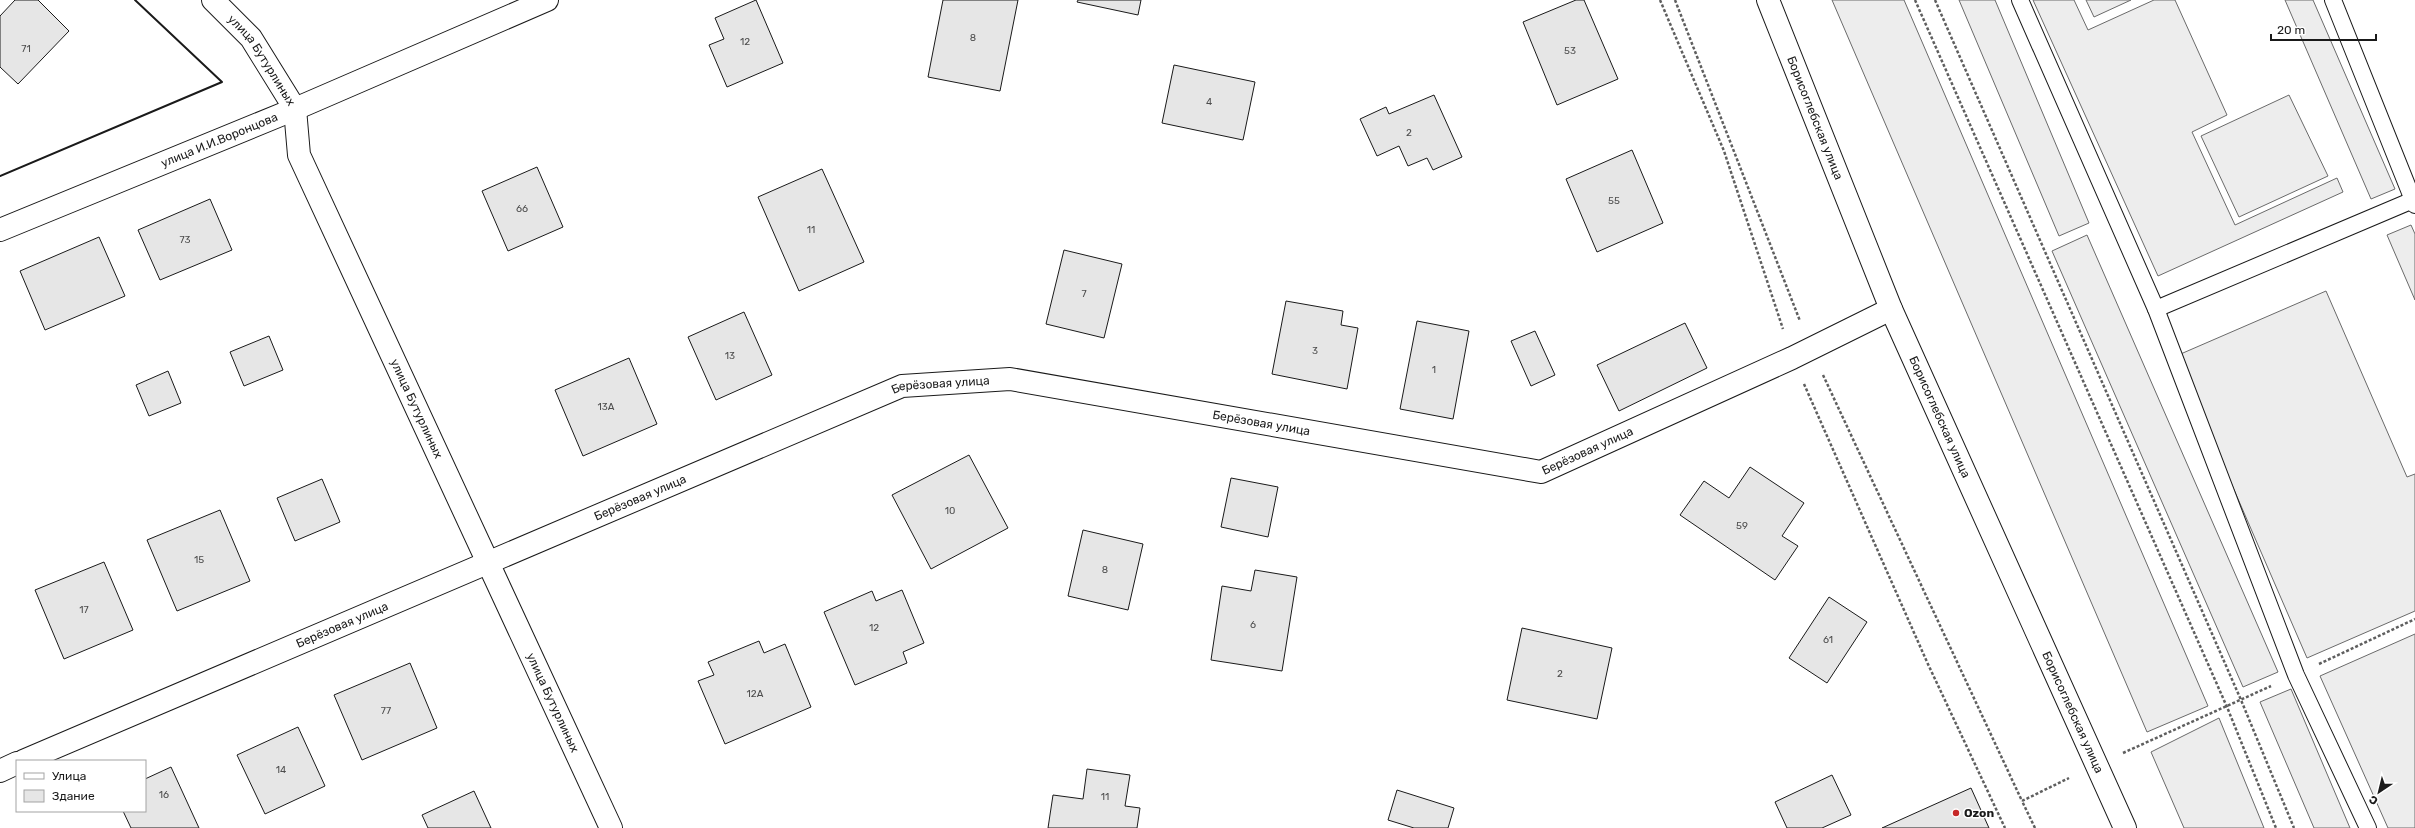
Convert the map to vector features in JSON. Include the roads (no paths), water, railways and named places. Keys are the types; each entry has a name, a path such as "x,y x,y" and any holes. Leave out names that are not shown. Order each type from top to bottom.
{"street":[{"name":"улица Бутурлиных","path":"213,0 251,38 295,109 300,155 486,563 610,828"},
{"name":"улица И.И.Воронцова","path":"0,230 295,109 547,0"},
{"name":"Борисоглебская улица","path":"1768,0 1891,309 2098,764 2125,828"},
{"name":"Берёзовая улица","path":"24,760 902,386 1010,380 1541,472 1802,354 1891,309"},
{"path":"0,771 16,763"}],"lane":[{"path":"2020,0 2156,309 2296,675 2368,828"},
{"path":"2156,309 2414,202 2334,0"}],"place":[{"name":"Ozon","path":"1956,813"}]}
